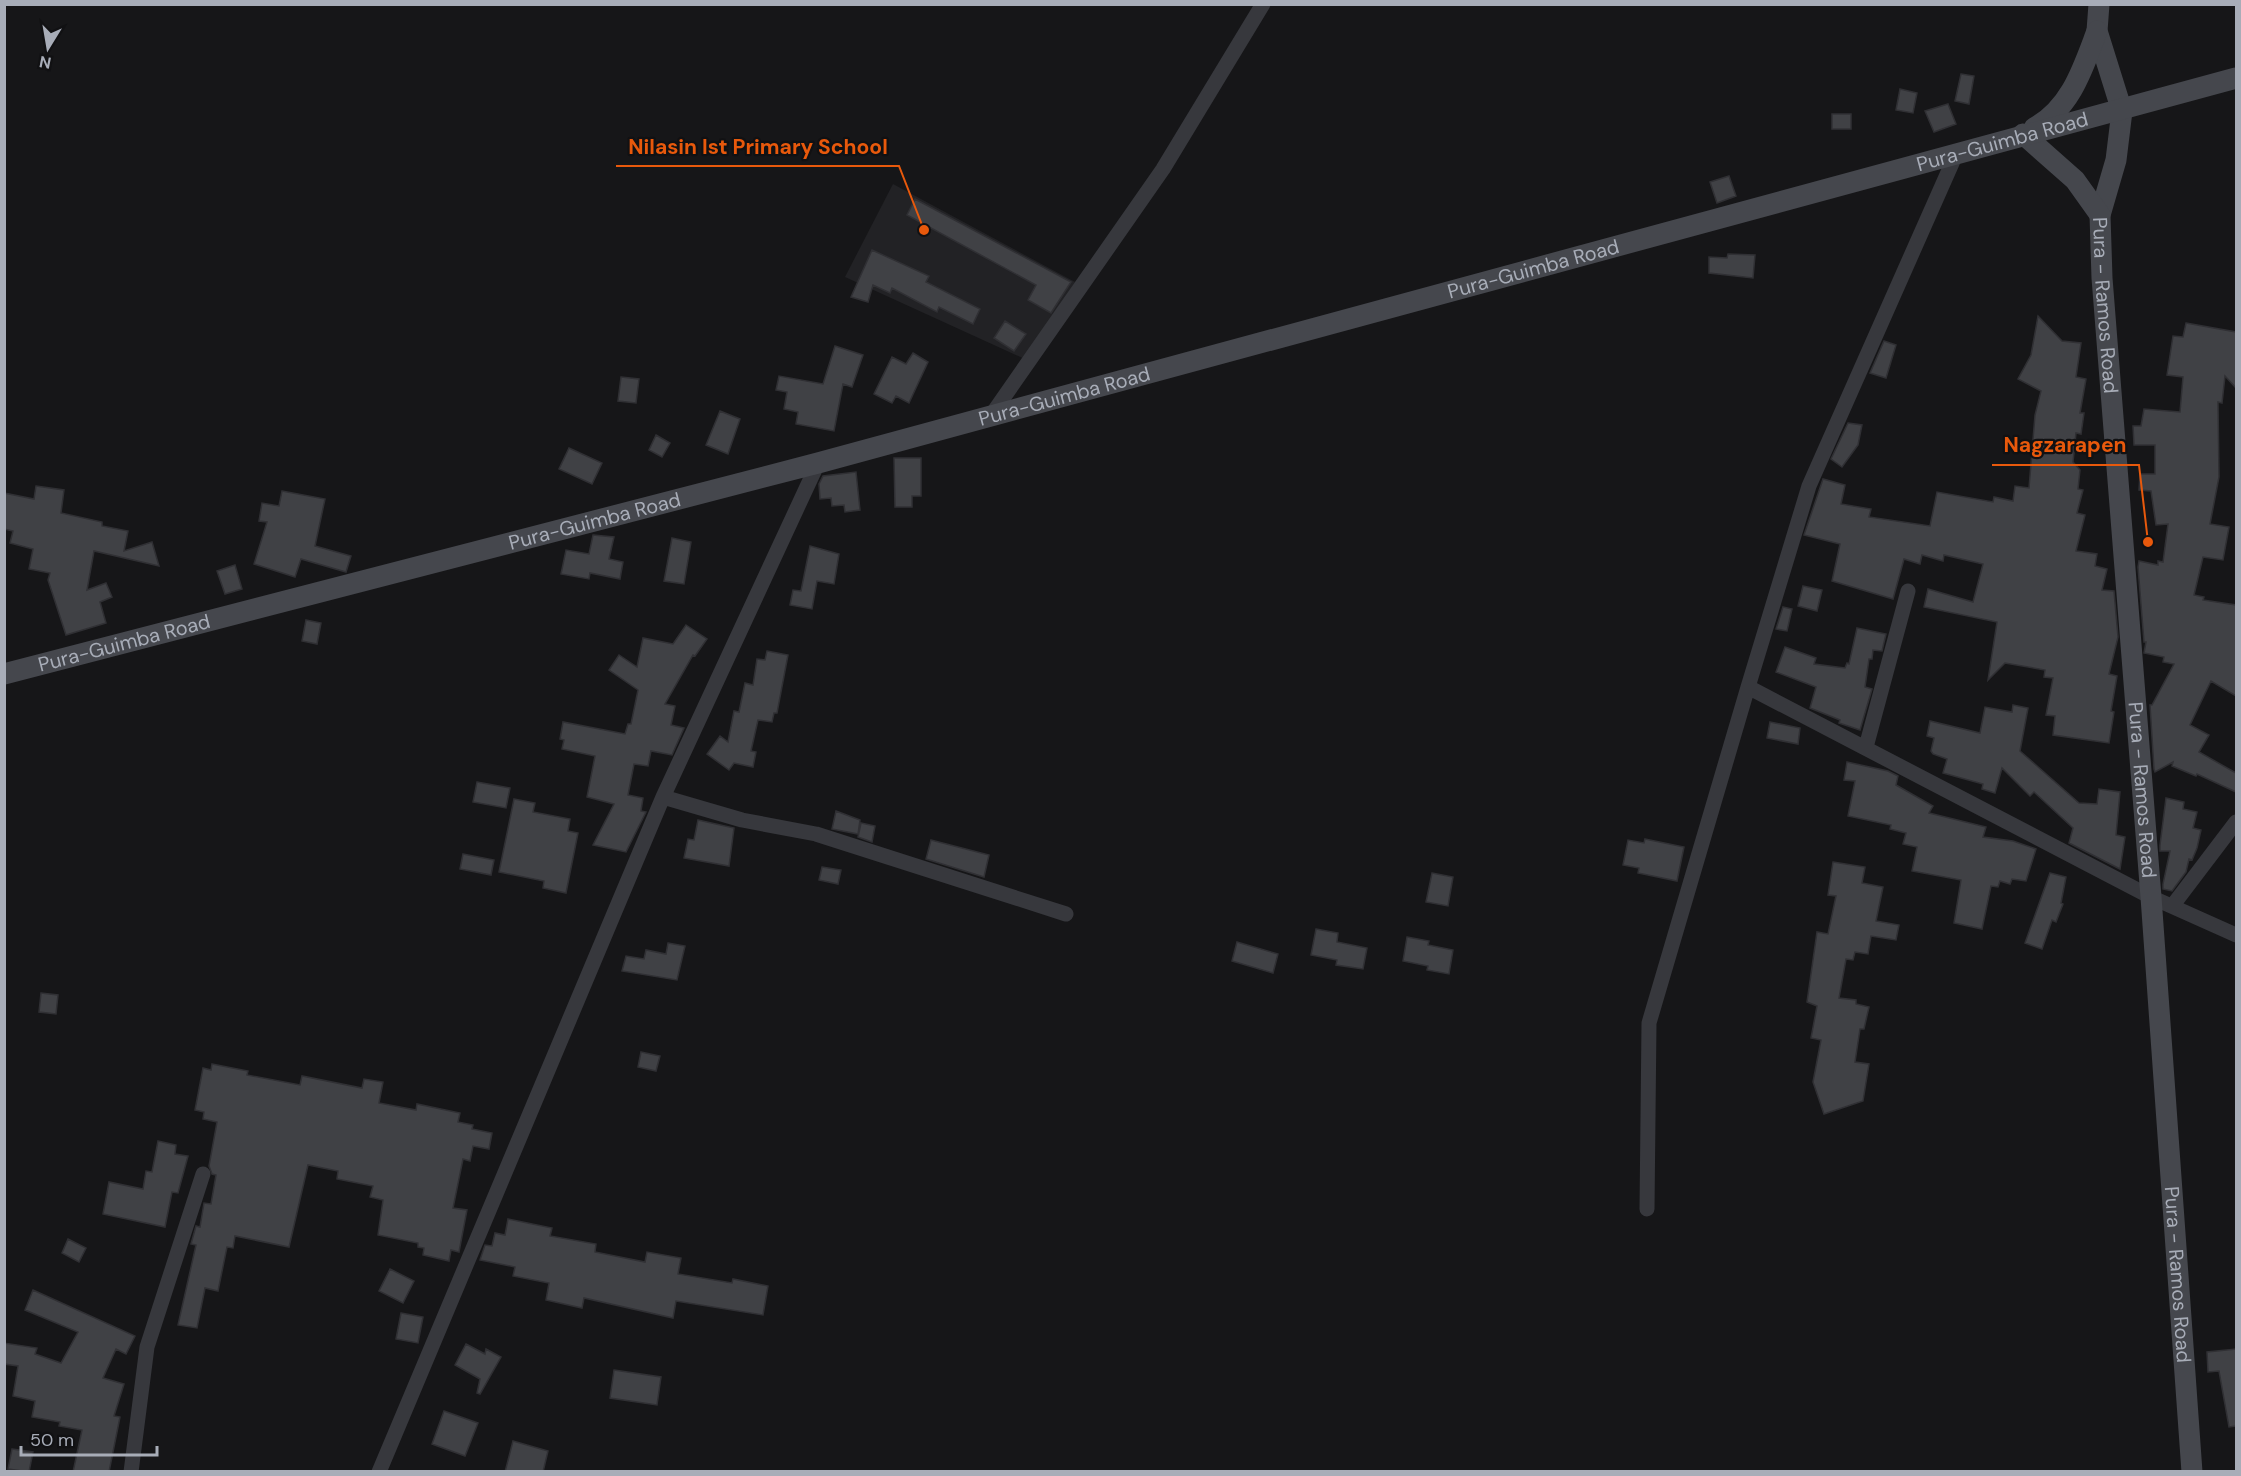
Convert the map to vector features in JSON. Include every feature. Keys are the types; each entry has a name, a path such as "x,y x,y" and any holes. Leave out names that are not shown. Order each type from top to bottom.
{"main road":[{"path":"2099,4 2097,30 2084,66 2065,102 2051,118 2023,134 2074,180 2100,214"},
{"path":"2097,30 2122,111"},
{"name":"Pura-Guimba Road","path":"4,674 819,463 2023,134 2122,111 2236,78"},
{"name":"Pura - Ramos Road","path":"2122,111 2116,160 2100,214 2102,278 2151,897 2192,1472"}],"street":[{"path":"990,417 1163,169 1263,4"},
{"path":"1647,1209 1649,1023 1809,486 1957,152"},
{"path":"379,1472 663,797 819,463"},
{"path":"1866,747 1908,591"},
{"path":"1748,687 2151,897 2236,935"},
{"path":"663,797 742,820 816,834 1066,914"},
{"path":"2173,905 2236,822"},
{"path":"131,1472 147,1347 203,1174"}],"shaded area":[{"path":"893,184 1075,282 1027,360 845,277"}],"building":[{"path":"1961,74 1974,76 1969,104 1955,101"},
{"path":"1900,89 1917,93 1913,113 1896,110"},
{"path":"1948,104 1956,124 1934,132 1925,111"},
{"path":"1832,114 1851,114 1851,129 1832,129"},
{"path":"1729,176 1736,196 1717,203 1710,182"},
{"path":"915,199 1071,282 1051,313 1028,300 1036,285 907,215"},
{"path":"872,250 929,276 926,282 980,309 973,324 939,307 937,312 892,288 890,293 873,285 868,302 851,297"},
{"path":"1728,254 1755,255 1753,278 1709,273 1709,257 1727,258"},
{"path":"2038,316 2062,341 2081,343 2076,377 2086,379 2080,413 2084,413 2081,434 2076,433 2073,462 2080,470 2078,489 2083,490 2077,513 2085,515 2076,551 2097,554 2095,566 2107,569 2102,590 2114,591 2118,637 2109,674 2117,676 2111,711 2114,712 2109,743 2053,735 2055,716 2046,715 2053,678 2044,677 2045,670 2005,663 1988,680 1997,622 1924,607 1928,589 1973,602 1983,564 1944,555 1943,561 1922,555 1920,564 1904,559 1893,599 1832,581 1840,544 1804,535 1823,479 1845,485 1841,504 1871,509 1869,517 1930,526 1937,492 1993,502 1994,497 2013,501 2015,486 2029,488 2035,415 2041,391 2018,379 2031,355"},
{"path":"1005,321 1026,334 1014,351 994,338"},
{"path":"2186,323 2236,332 2236,388 2225,376 2222,403 2218,402 2219,477 2210,524 2229,527 2223,560 2203,557 2194,595 2204,597 2203,600 2236,605 2236,696 2211,681 2190,725 2209,735 2199,752 2236,773 2236,792 2197,774 2196,776 2172,766 2173,762 2155,772 2154,769 2150,705 2174,664 2163,662 2164,657 2144,653 2146,642 2144,642 2138,567 2139,561 2158,565 2158,561 2163,562 2168,524 2156,525 2151,491 2139,490 2140,474 2155,474 2155,445 2134,445 2133,426 2141,426 2144,409 2180,412 2183,377 2167,375 2173,336 2183,337"},
{"path":"1884,341 1896,345 1886,378 1870,373"},
{"path":"835,346 863,355 852,387 843,384 834,431 796,424 798,412 784,409 787,392 776,390 779,376 823,384"},
{"path":"913,353 928,362 909,403 896,396 892,403 874,394 892,357 906,364"},
{"path":"621,377 639,379 636,403 618,401"},
{"path":"720,411 740,419 728,454 706,445"},
{"path":"1848,423 1862,425 1858,445 1842,467 1831,459"},
{"path":"656,435 670,443 662,457 649,450"},
{"path":"569,448 602,463 592,484 559,469"},
{"path":"894,458 921,458 921,496 912,496 912,507 895,507"},
{"path":"856,472 860,510 845,512 844,505 832,506 831,498 820,499 819,484 823,476"},
{"path":"36,486 64,490 61,513 102,522 102,526 128,531 124,551 152,542 159,566 94,551 87,590 106,583 112,597 100,602 106,623 66,635 48,580 50,573 29,569 33,549 10,543 13,531 4,529 4,493 34,499"},
{"path":"282,491 325,499 315,546 351,556 346,572 301,559 295,577 254,564 267,522 259,521 262,503 279,506"},
{"path":"593,535 614,537 609,559 623,562 620,579 590,573 589,579 561,574 566,550 589,554"},
{"path":"672,538 691,542 684,584 664,581"},
{"path":"810,546 839,554 834,584 817,581 812,609 790,605 793,590 801,591"},
{"path":"235,565 242,589 225,594 217,571"},
{"path":"1803,586 1822,590 1817,611 1798,606"},
{"path":"1783,607 1792,609 1787,631 1776,629"},
{"path":"306,620 321,623 317,644 302,641"},
{"path":"686,625 707,639 695,656 693,655 665,704 675,706 671,725 684,728 672,755 651,751 648,766 634,764 628,795 643,798 641,811 646,812 626,852 593,845 614,804 587,797 595,756 562,749 564,740 560,739 563,722 625,734 628,724 631,724 638,690 609,670 619,655 637,667 643,638 673,644"},
{"path":"1857,628 1886,634 1882,651 1873,650 1872,659 1869,659 1865,687 1872,689 1860,730 1839,723 1840,720 1810,708 1816,687 1776,672 1785,647 1816,658 1814,664 1845,668 1847,663 1849,664"},
{"path":"767,651 788,655 777,713 774,713 772,722 758,720 751,751 756,752 753,767 734,763 729,770 707,754 720,736 728,742 734,711 739,712 745,683 753,685 757,659 765,660"},
{"path":"2013,705 2028,708 2020,751 2079,803 2097,804 2099,789 2120,792 2116,835 2125,837 2120,869 2069,843 2073,828 2034,792 2030,796 2002,768 1995,793 1982,789 1983,784 1943,773 1947,759 1931,751 1934,738 1927,736 1930,721 1980,733 1985,707 2012,712"},
{"path":"1770,722 1800,728 1798,744 1767,738"},
{"path":"1847,762 1888,771 1898,776 1896,785 1933,806 1929,813 1986,827 1983,837 2013,841 2036,849 2026,881 2012,879 2010,884 2000,881 1998,887 1991,886 1982,929 1954,923 1961,880 1912,871 1917,847 1903,844 1906,833 1890,829 1891,825 1848,816 1855,781 1844,780"},
{"path":"477,782 510,788 506,808 473,802"},
{"path":"2166,798 2184,802 2183,809 2197,812 2193,828 2201,830 2192,860 2189,859 2186,872 2172,891 2163,889 2170,851 2160,851"},
{"path":"514,799 535,803 533,812 570,819 568,831 578,833 566,893 543,888 544,881 499,872"},
{"path":"836,811 860,820 858,834 832,829"},
{"path":"698,820 734,828 729,866 684,858 688,839 694,840"},
{"path":"861,823 875,826 872,842 858,837"},
{"path":"1645,839 1684,847 1677,881 1638,873 1639,868 1623,865 1628,840 1644,843"},
{"path":"931,840 989,855 984,877 926,859"},
{"path":"463,854 494,860 491,875 460,869"},
{"path":"1833,862 1865,867 1862,883 1883,887 1876,921 1899,925 1896,940 1871,936 1868,954 1855,952 1853,960 1846,959 1839,998 1856,1000 1856,1004 1869,1007 1864,1029 1860,1029 1855,1062 1869,1064 1863,1101 1824,1114 1813,1082 1821,1040 1811,1038 1817,1006 1807,1002 1817,932 1828,934 1836,896 1828,895"},
{"path":"822,867 841,870 838,884 819,880"},
{"path":"1432,873 1453,877 1448,906 1426,902"},
{"path":"2050,873 2066,877 2061,903 2063,904 2056,922 2052,920 2042,949 2025,943"},
{"path":"1316,929 1338,933 1337,942 1367,948 1363,969 1336,965 1337,960 1311,955"},
{"path":"1407,937 1429,941 1428,945 1453,950 1449,974 1427,970 1428,966 1403,961"},
{"path":"1237,942 1278,954 1273,973 1232,961"},
{"path":"668,943 685,946 677,980 622,971 626,956 644,959 646,950 666,954"},
{"path":"41,993 58,995 56,1014 39,1012"},
{"path":"641,1052 660,1056 656,1071 638,1067"},
{"path":"212,1064 248,1071 247,1075 300,1085 302,1076 362,1088 364,1079 383,1082 379,1103 416,1110 417,1104 460,1113 458,1122 473,1125 472,1129 492,1133 489,1149 473,1146 470,1161 463,1159 453,1208 467,1210 459,1252 451,1250 449,1261 423,1255 424,1248 418,1247 418,1243 378,1235 383,1200 370,1197 373,1186 337,1179 338,1171 308,1165 289,1247 235,1236 233,1248 227,1247 218,1291 205,1288 197,1328 178,1325 196,1245 191,1244 196,1226 200,1227 204,1203 211,1204 216,1175 212,1174 209,1166 217,1122 203,1119 204,1112 195,1110 203,1068 211,1070"},
{"path":"158,1141 176,1145 175,1154 188,1156 178,1193 172,1192 165,1227 103,1214 109,1182 143,1189 146,1171 152,1172"},
{"path":"508,1219 552,1228 550,1236 596,1244 595,1252 645,1262 647,1252 681,1258 678,1274 732,1283 733,1279 768,1286 763,1315 676,1301 673,1318 584,1298 582,1308 546,1300 549,1283 513,1276 515,1267 480,1260 485,1245 492,1246 495,1233 505,1235"},
{"path":"68,1239 86,1248 79,1262 62,1253"},
{"path":"390,1269 414,1281 403,1303 379,1291"},
{"path":"33,1290 135,1336 126,1354 116,1349 103,1378 124,1384 114,1416 120,1417 109,1472 73,1472 82,1430 59,1426 60,1422 32,1417 35,1401 13,1396 18,1366 4,1364 4,1343 37,1348 35,1354 61,1363 78,1332 25,1310"},
{"path":"401,1313 423,1317 418,1343 396,1339"},
{"path":"466,1344 485,1354 486,1349 501,1357 480,1394 477,1393 480,1379 455,1365"},
{"path":"2236,1349 2236,1426 2229,1427 2219,1371 2208,1372 2207,1352"},
{"path":"614,1370 661,1377 657,1405 610,1398"},
{"path":"444,1411 478,1423 465,1456 432,1444"},
{"path":"513,1441 548,1451 543,1472 505,1472"},
{"path":"12,1449 33,1452 29,1472 8,1469"}],"place":[{"name":"Nilasin Ist Primary School","path":"924,230"},
{"name":"Nagzarapen","path":"2148,542"}]}
